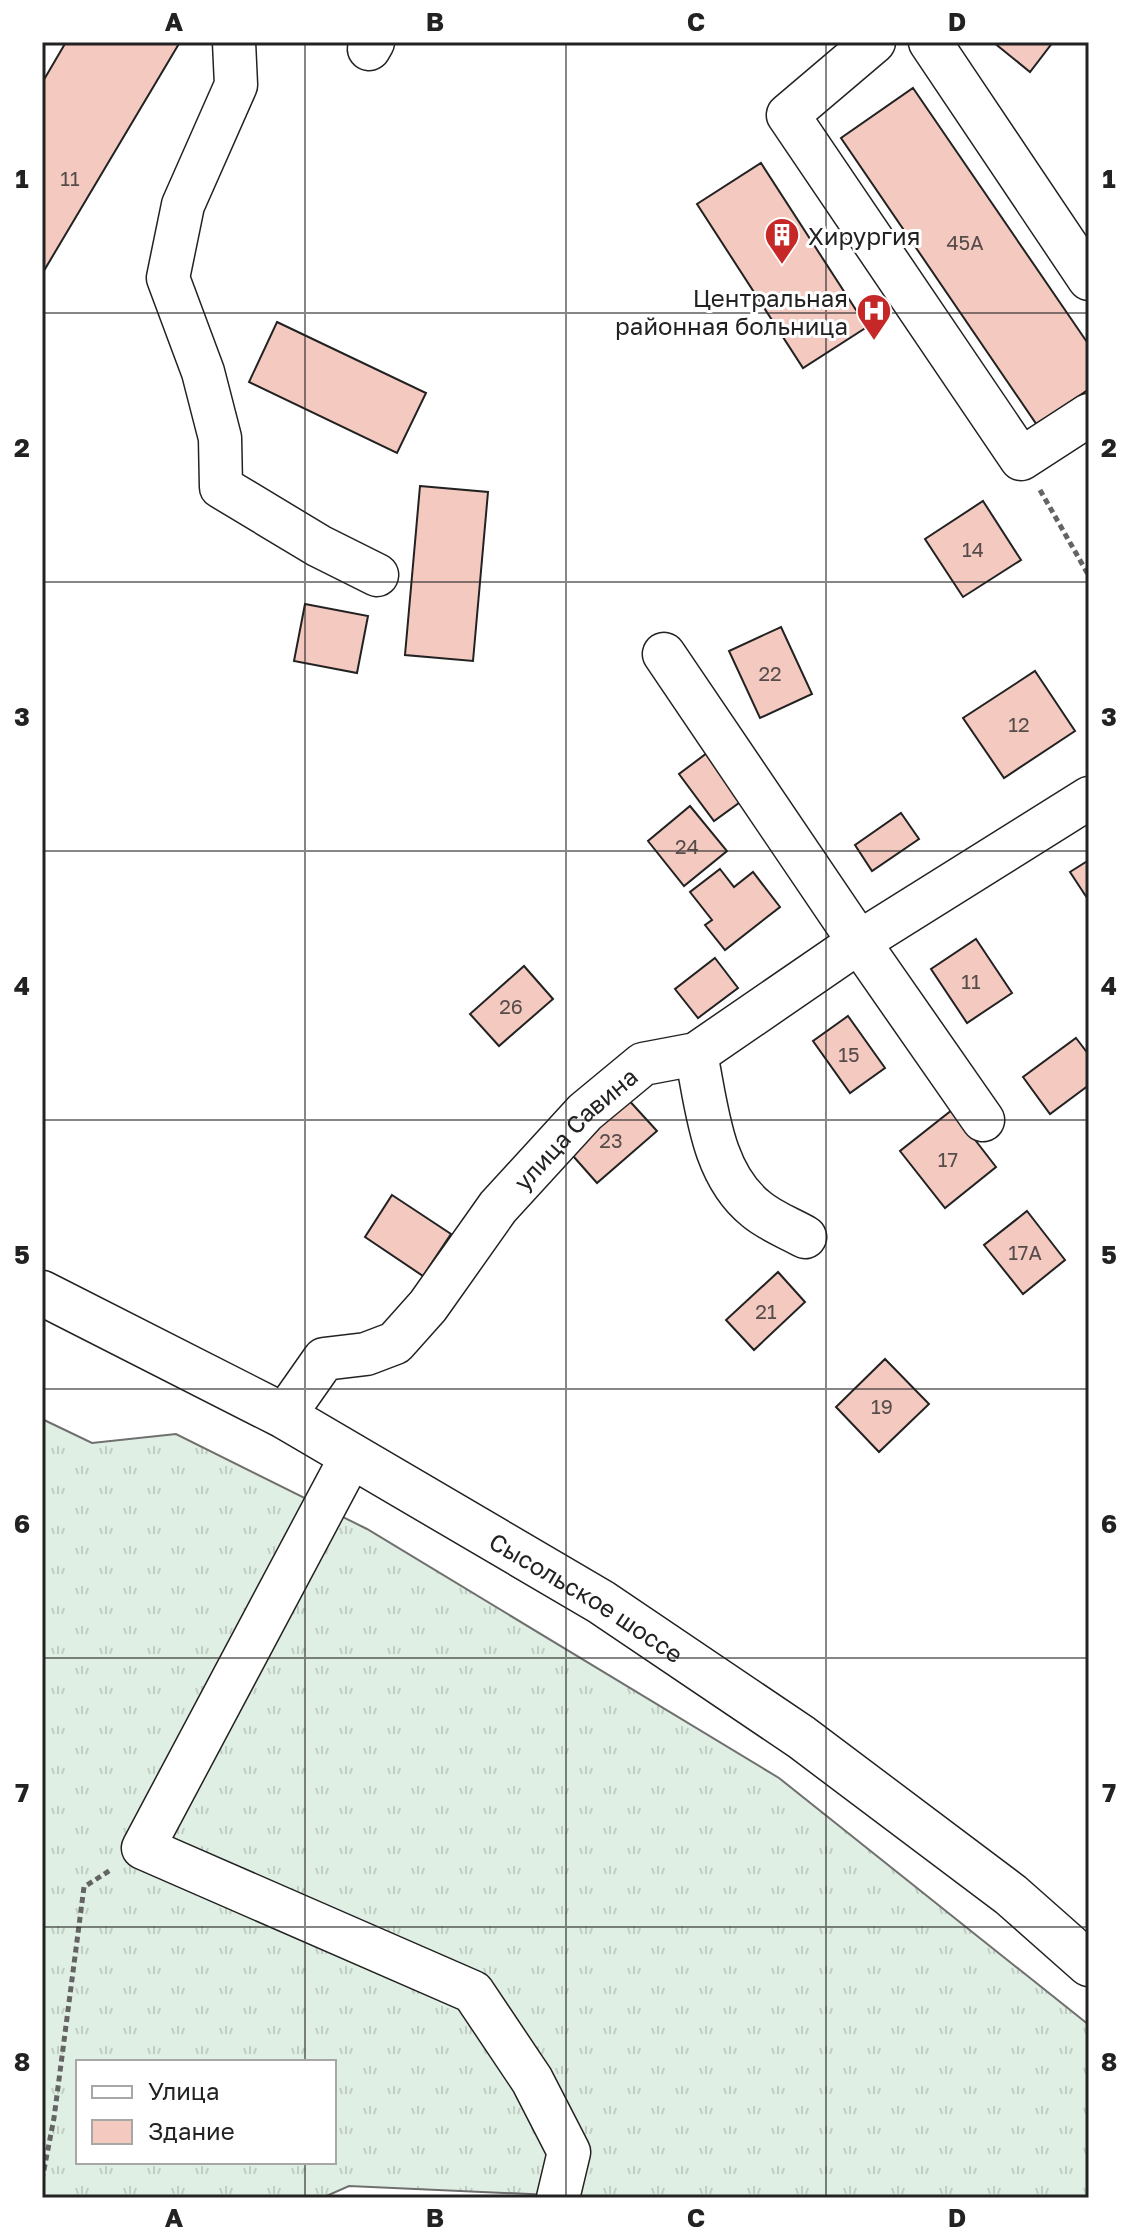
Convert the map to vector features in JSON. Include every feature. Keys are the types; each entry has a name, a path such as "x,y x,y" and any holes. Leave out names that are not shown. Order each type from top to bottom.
{"highway":[{"name":"Сысольское шоссе","path":"42,1293 284,1416 601,1602 801,1737 1011,1895 1089,1964"}],"street":[{"path":"234,42 236,85 183,205 168,278 203,372 220,438 221,487 319,546 377,575"},
{"path":"874,42 788,115 1021,459 1089,415"},
{"path":"930,42 1087,272"},
{"path":"664,654 983,1120"},
{"name":"улица Савина","path":"284,1416 324,1359 366,1354 395,1343 428,1306 498,1207 585,1112 643,1064 696,1054 859,942 1089,798"},
{"path":"696,1054 714,1141 739,1193 757,1211 805,1237"},
{"path":"352,1455 143,1848 473,1992 532,2080 569,2152 558,2198"}],"path":[{"path":"1021,459 1089,576"},
{"path":"42,2180 54,2118 84,1887 143,1848"}],"green space":[{"path":"42,1419 92,1443 176,1434 367,1529 779,1778 1089,2025 1089,2198 619,2198 349,2186 322,2198 42,2198"}],"building":[{"path":"66,42 180,42 42,274 42,83"},
{"path":"993,42 1053,42 1030,72"},
{"path":"913,88 1089,345 1089,389 1037,425 841,138"},
{"name":"Хирургия","path":"761,163 867,327 803,368 697,204"},
{"path":"277,322 426,393 397,453 249,382"},
{"path":"420,486 488,492 473,661 405,655"},
{"path":"983,501 1021,560 963,597 925,539"},
{"path":"305,604 368,616 357,673 294,661"},
{"path":"781,627 812,694 760,718 729,651"},
{"path":"1035,671 1075,731 1004,778 963,718"},
{"path":"707,753 743,800 714,821 679,774"},
{"path":"690,806 727,851 684,886 648,841"},
{"path":"901,813 919,839 872,871 855,845"},
{"path":"1089,860 1089,901 1070,872"},
{"path":"720,869 734,887 753,872 780,907 725,950 705,925 712,920 690,892"},
{"path":"976,939 1012,993 967,1023 931,969"},
{"path":"715,958 738,988 698,1018 675,989"},
{"path":"524,966 553,999 499,1046 470,1014"},
{"path":"848,1016 885,1068 850,1093 813,1041"},
{"path":"1076,1038 1089,1055 1089,1085 1050,1114 1023,1077"},
{"path":"625,1096 657,1131 597,1183 566,1148"},
{"path":"952,1110 996,1167 945,1208 900,1151"},
{"path":"392,1195 451,1234 423,1276 365,1237"},
{"path":"1027,1211 1065,1260 1023,1294 984,1245"},
{"path":"778,1272 805,1302 754,1350 726,1320"},
{"path":"885,1359 929,1404 879,1452 836,1407"}],"place":[{"name":"Хирургия","path":"782,266"},
{"name":"Центральная районная больница","path":"874,342"}]}
